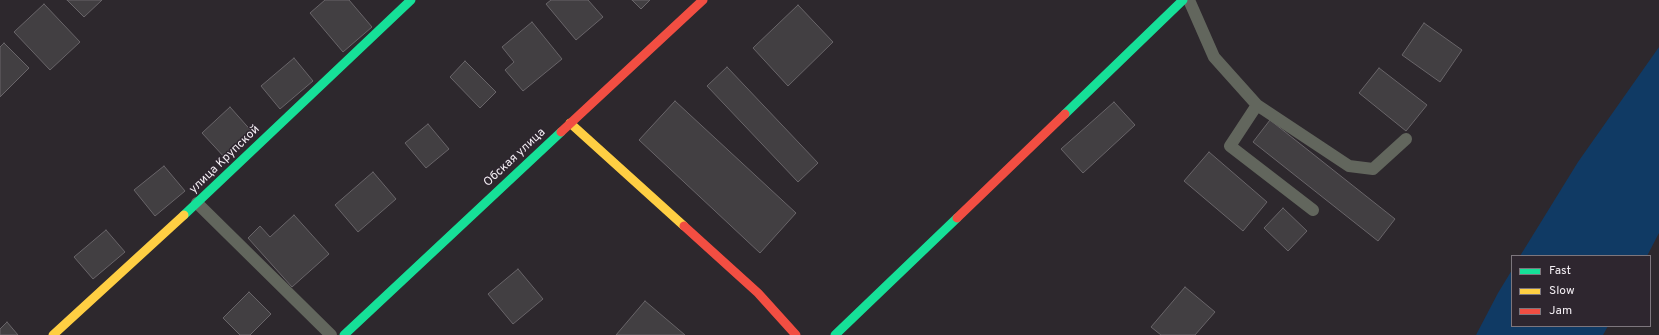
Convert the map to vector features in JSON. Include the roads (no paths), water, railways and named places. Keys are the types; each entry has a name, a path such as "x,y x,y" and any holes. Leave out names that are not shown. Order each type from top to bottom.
{"street":[{"name":"улица Крупской","path":"53,335 197,203 410,0"},
{"name":"Обская улица","path":"344,335 703,0"},
{"path":"835,335 1183,0"},
{"path":"570,123 758,293 796,335"}],"lane":[{"path":"1189,0 1214,57 1257,105 1349,166 1373,169 1406,139"},
{"path":"1257,105 1230,146 1313,210"},
{"path":"197,203 331,335"}],"water":[{"path":"1659,47 1659,233 1648,255 1521,255 1578,162"},
{"path":"1511,272 1511,327 1607,327 1603,335 1476,335"}]}
